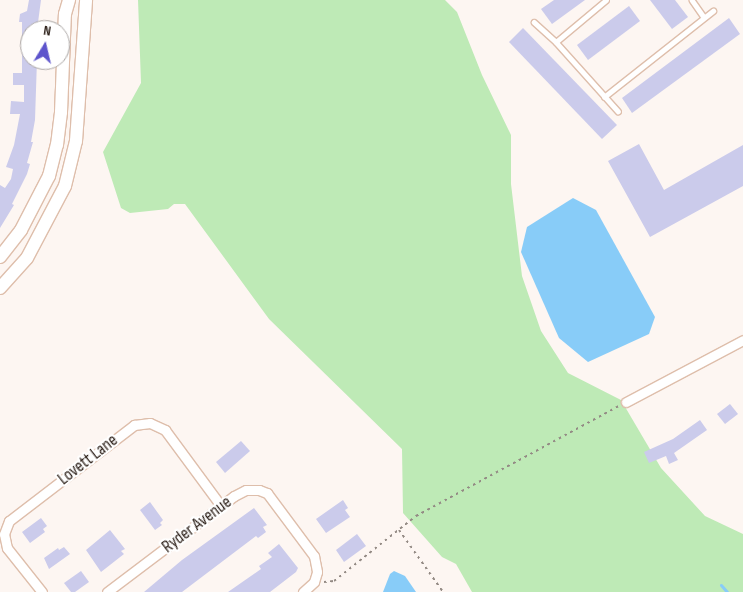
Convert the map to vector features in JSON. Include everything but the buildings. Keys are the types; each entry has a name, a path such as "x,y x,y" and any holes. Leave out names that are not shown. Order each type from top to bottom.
{"street":[{"path":"0,257 21,230 49,176 57,145 61,112 65,14 69,0"},
{"path":"0,288 26,258 65,186 76,141 86,0"},
{"path":"626,402 743,340"},
{"name":"Lovett Lane","path":"42,592 7,548 4,534 9,521 134,425 150,422 165,430 221,506"},
{"name":"Ryder Avenue","path":"107,592 221,506 246,490 259,490 268,493 314,556 317,572 315,578"},
{"path":"303,592 315,578"}],"lane":[{"path":"556,42 606,0"},
{"path":"692,0 704,17"},
{"path":"604,97 713,11"},
{"path":"534,22 556,42 618,112"}],"path":[{"path":"315,578 323,582 334,581 416,516 482,482 626,402"},
{"path":"399,530 443,592"}],"green space":[{"path":"138,0 445,0 457,12 482,75 511,135 511,184 522,276 541,331 568,373 621,400 661,468 705,516 743,534 743,592 472,592 456,564 442,557 403,513 402,449 269,319 185,204 174,204 168,209 130,213 121,208 103,152 141,83"}],"water":[{"path":"573,198 596,210 655,317 649,334 588,362 559,338 521,252 527,227"},
{"path":"394,571 405,576 416,592 383,592 390,574"}],"waterway":[{"path":"721,585 727,592"}]}
